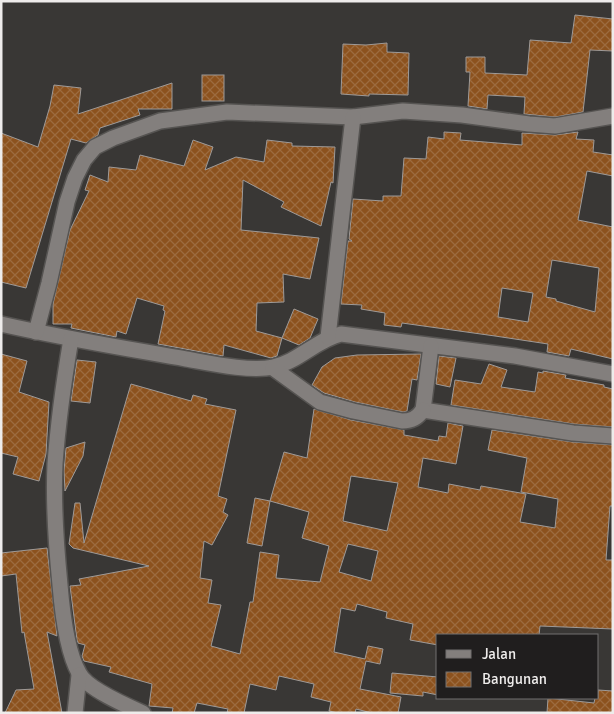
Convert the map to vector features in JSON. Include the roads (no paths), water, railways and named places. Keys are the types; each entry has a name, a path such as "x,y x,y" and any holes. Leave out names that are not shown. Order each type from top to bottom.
{"street":[{"path":"36,332 46,298 67,202 75,178 84,160 95,148 113,138 160,120 227,112 353,117 403,112 462,115 555,126 613,116"},
{"path":"328,337 353,117"},
{"path":"1,324 71,339 237,367 273,368 294,358 328,337 350,334 515,356 613,374"},
{"path":"71,339 62,394 55,464 55,529 62,612 70,650 79,675 75,713"},
{"path":"273,368 320,402 353,411 409,421 417,418 423,410 431,346"},
{"path":"423,410 573,433 613,436"},
{"path":"79,675 96,689 143,713"}]}
